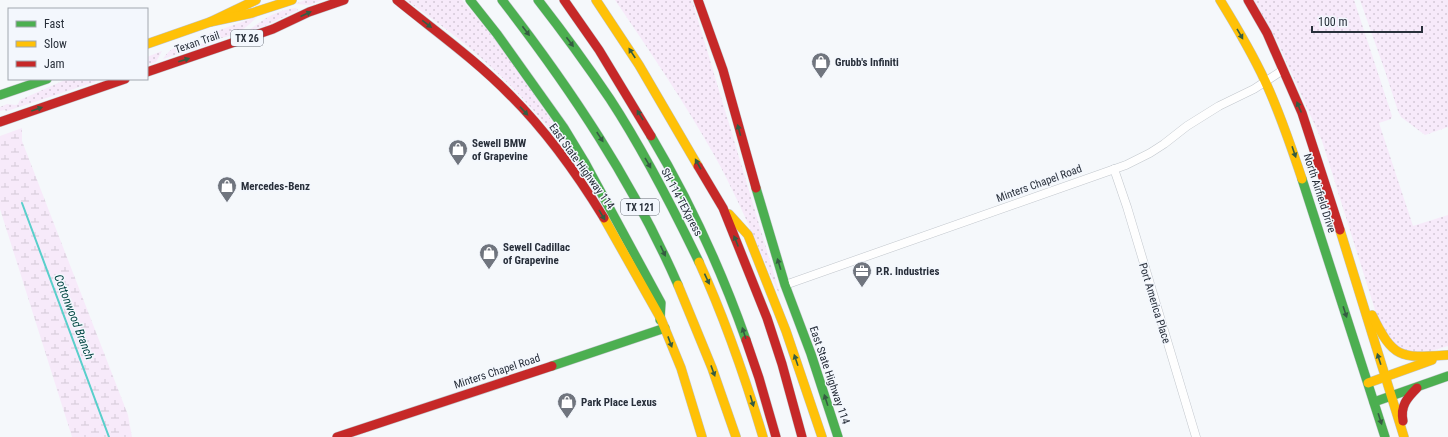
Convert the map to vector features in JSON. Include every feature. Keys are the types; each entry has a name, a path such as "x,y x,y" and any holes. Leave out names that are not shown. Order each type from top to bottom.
{"main road":[{"path":"210,22 256,0"},
{"name":"Texan Trail","path":"148,44 210,22 252,13 292,0"},
{"name":"Texan Trail","path":"148,72 273,29 309,12 344,0"},
{"name":"East State Highway 114","path":"397,0 460,50 510,95 547,136 578,178 604,218 662,324 692,402 702,437"},
{"path":"470,0 540,92 584,161 661,303 662,324"},
{"name":"TX 121","path":"502,0 547,58 608,150 635,196 683,295 704,345 736,437"},
{"name":"SH 114 TEXpress","path":"538,0 575,49 606,94 650,167 686,234 728,329 763,437"},
{"name":"SH 114 TEXpress","path":"564,0 612,69 649,130 698,224 740,322 758,374 776,437"},
{"path":"596,0 639,65 723,208 769,325 782,364 802,437"},
{"name":"East State Highway 114","path":"698,0 723,70 750,167 786,285 838,437"},
{"name":"North Airfield Drive","path":"1220,0 1243,38 1265,81 1289,138 1386,437"},
{"name":"North Airfield Drive","path":"1248,0 1267,33 1302,113 1404,437"},
{"path":"0,95 44,80"},
{"path":"0,122 102,83 119,80"},
{"path":"723,208 748,235 786,331 822,437"},
{"path":"1352,272 1381,335 1386,344 1395,352 1406,356 1419,357 1448,355"},
{"name":"Minters Chapel Road","path":"337,437 662,324"},
{"path":"1368,383 1448,355"},
{"path":"1374,402 1448,376"},
{"path":"1407,437 1402,415 1403,405 1408,396 1418,386"}],"street":[{"name":"Minters Chapel Road","path":"786,285 1126,165 1150,153 1219,106 1254,89 1283,70"},
{"name":"Port America Place","path":"1114,169 1127,206 1196,437"}],"green space":[{"path":"305,0 323,0 310,5 295,4"},
{"path":"406,0 462,0 509,59 580,163 577,164 528,104 501,76 456,37"},
{"path":"615,0 692,0 782,301 741,208 702,133 678,94"},
{"path":"1254,0 1354,0 1392,116 1391,119 1379,123 1413,226 1448,215 1448,346 1428,352 1407,352 1391,343 1381,329 1322,141 1278,43"},
{"path":"1360,0 1448,0 1448,127 1425,135 1401,117"},
{"path":"296,8 298,10 267,25 245,33 263,20 281,11"},
{"path":"258,16 238,33 231,36 216,39 198,38"},
{"path":"184,44 210,44 163,59 172,49"},
{"path":"162,51 156,62 148,65 148,57"},
{"path":"65,80 96,80 95,82 7,111 0,111 0,107 7,104 16,105 20,100"},
{"path":"22,128 22,141 128,415 132,437 72,437 0,209 0,136"}],"waterway":[{"name":"Cottonwood Branch","path":"22,203 109,437"}],"traffic: fast":[{"path":"470,0 497,34 564,128 584,161 661,303 660,320"},
{"path":"502,0 528,34 599,137 641,210 678,285"},
{"path":"538,0 584,61 610,99 657,179 699,262"},
{"path":"0,95 44,80"},
{"path":"651,136 665,160 703,235 726,287 746,340"},
{"path":"1302,179 1385,437"},
{"path":"756,188 785,285 811,354 838,437"},
{"path":"552,366 665,328"},
{"path":"1374,402 1448,376"}],"traffic: slow":[{"path":"210,22 256,0"},
{"path":"148,44 210,22 252,13 292,0"},
{"path":"596,0 639,65 698,166"},
{"path":"1220,0 1244,40 1265,81 1280,117 1302,179"},
{"path":"729,214 748,235 786,331 822,437"},
{"path":"604,218 661,319 681,368 702,437"},
{"path":"1340,230 1404,437"},
{"path":"699,262 734,348 763,437"},
{"path":"678,285 712,368 736,437"},
{"path":"1372,315 1387,341 1393,348 1401,353 1409,356 1448,355"},
{"path":"1368,383 1432,360"}],"traffic: jam":[{"path":"148,72 273,29 309,12 344,0"},
{"path":"397,0 484,70 524,110 561,154 604,218"},
{"path":"564,0 599,50 651,136"},
{"path":"698,0 723,70 756,188"},
{"path":"1248,0 1267,33 1302,113 1340,230"},
{"path":"0,122 122,80"},
{"path":"698,166 723,208 767,318 782,364 802,437"},
{"path":"746,340 776,437"},
{"path":"337,437 552,366"},
{"path":"1403,421 1403,407 1410,395 1417,388"}],"place":[{"name":"Grubb's Infiniti","path":"821,79"},
{"name":"Sewell BMW of Grapevine","path":"458,166"},
{"name":"Mercedes-Benz","path":"227,203"},
{"name":"Sewell Cadillac of Grapevine","path":"489,270"},
{"name":"P.R. Industries","path":"862,288"},
{"name":"Park Place Lexus","path":"567,419"}]}
